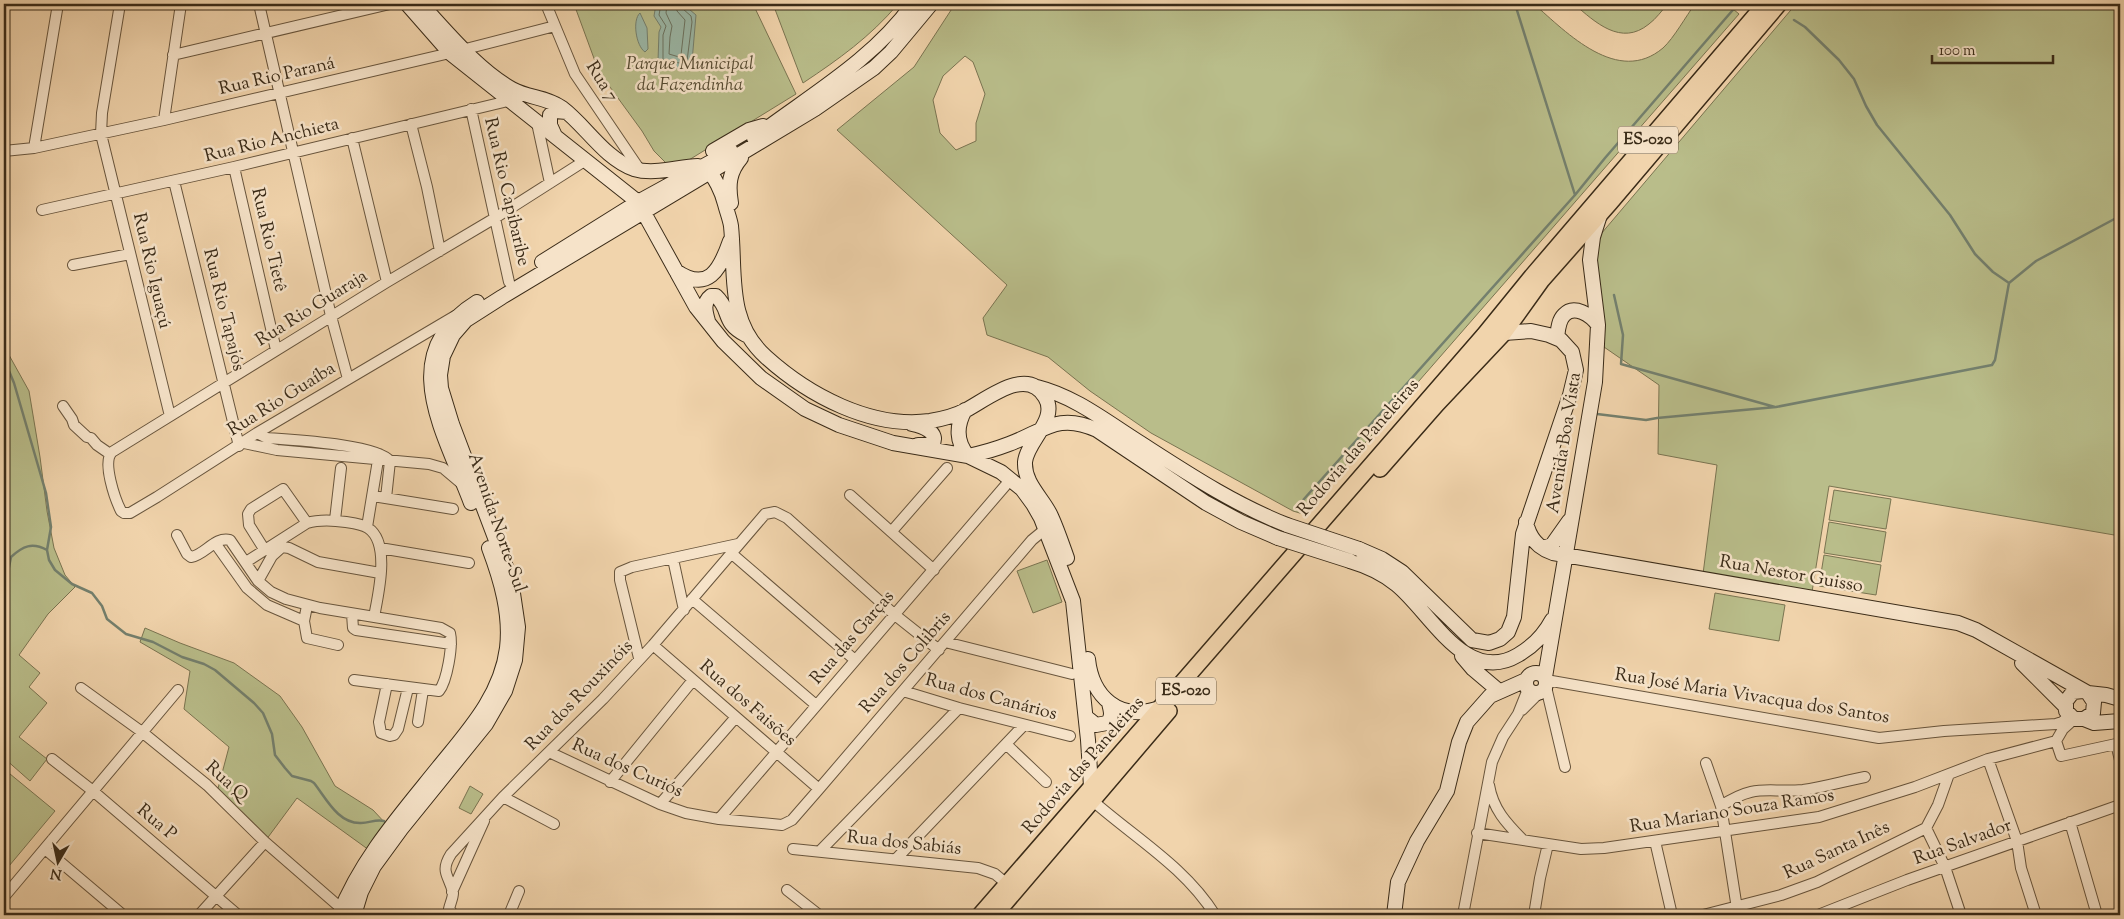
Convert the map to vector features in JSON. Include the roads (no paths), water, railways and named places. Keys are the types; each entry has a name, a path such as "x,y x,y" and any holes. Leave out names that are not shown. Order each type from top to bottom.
{"main road":[{"path":"407,4 508,101 586,160 642,207 696,307 709,325 741,360 788,398 839,425 893,443 968,456 993,467 1011,479 1028,496 1050,526 1082,602 1090,674 1095,687 1109,703 1129,712 1144,712 1158,709"},
{"path":"421,4 457,51 519,93 553,103 566,112 615,158 626,166 640,170 707,169 747,152 815,109 874,68 908,33 931,4"},
{"path":"642,207 707,169 751,140 855,65 893,28 913,4"},
{"name":"Rodovia das Paneleiras","path":"1092,793 1158,709 1484,335 1532,276 1765,4"},
{"name":"Rodovia das Paneleiras","path":"980,915 1015,880 1437,404 1504,333 1542,280 1600,215 1779,4"},
{"path":"555,136 550,125 550,115 555,111 566,112"},
{"path":"684,168 749,130 775,122"},
{"path":"747,152 734,166 730,177 735,301 747,336"},
{"path":"675,270 689,279 700,280 710,277 720,264 731,230 724,198 707,169"},
{"name":"Avenida Norte-Sul","path":"345,913 356,877 372,853 485,707 502,670 508,639 504,598 492,557 435,409 430,384 432,362 438,342 447,326 458,314 509,282 642,207"},
{"name":"Avenida Norte-Sul","path":"345,913 361,892 374,866 494,712 510,680 516,654 518,627 511,580 452,424 441,388 441,365 447,346 459,327 476,313 642,207"},
{"name":"Avenida Boa Vista","path":"1538,684 1555,615 1595,382 1598,325 1590,260 1593,237 1600,215"},
{"path":"709,325 705,306 708,299 714,296 721,302 730,323 747,336 765,356 811,390 853,410 920,425 934,436 934,442 927,446 893,443"},
{"path":"1504,333 1531,331 1557,338 1561,320 1565,314 1570,312 1584,312 1592,317 1598,325"},
{"name":"Avenida Boa Vista","path":"1032,386 1048,390 1080,405 1218,493 1254,512 1382,559 1402,572 1467,637 1478,642 1489,643 1505,636 1513,623 1520,546 1526,522 1576,376 1576,363 1572,352 1565,343 1557,338"},
{"path":"898,421 930,421 965,410 991,394 1020,384 1032,386 1041,391 1048,405 1048,415 1027,455 1026,470 1031,485 1045,505 1073,601 1086,717 1092,793"},
{"path":"965,410 958,434 961,446 968,456"},
{"path":"968,456 1009,444 1051,424 1064,422 1078,423 1091,427 1215,508 1247,525 1278,538 1370,568 1388,578 1403,590 1464,654 1483,662 1497,663 1510,660 1532,645 1545,631 1555,615"},
{"path":"1526,522 1530,535 1543,548 1552,545 1571,518"},
{"name":"Rua Nestor Guisso","path":"1543,548 1553,553 1958,622 2086,692 2120,699"},
{"path":"1432,621 1473,669 1499,691"},
{"name":"Rua Nestor Guisso","path":"2004,648 2029,669 2073,715"},
{"path":"1473,669 1482,702"},
{"path":"1394,915 1398,882 1417,841 1447,791 1463,730 1467,722 1482,702 1499,691 1538,684"},
{"path":"2073,715 2093,713 2094,702 2086,692 2073,692 2066,701 2073,715 2094,723 2120,721"},
{"path":"1086,717 1096,725 1107,723 1111,713 1109,703"},
{"name":"Rodovia das Paneleiras","path":"996,915 1015,880"}],"street":[{"path":"34,148 58,4"},
{"name":"Rua Rio Iguaçú","path":"120,4 103,104 101,134 170,416"},
{"path":"164,120 181,4"},
{"path":"259,4 331,316 348,379"},
{"path":"173,55 390,4"},
{"name":"Rua 7","path":"546,4 582,86 640,170"},
{"name":"Rua Rio Paraná","path":"4,151 34,148 164,120 555,26"},
{"name":"Rua Rio Anchieta","path":"42,210 234,168 508,101"},
{"name":"Rua Rio Capibaribe","path":"470,109 509,282"},
{"path":"538,123 550,182"},
{"path":"411,124 427,187 440,251"},
{"path":"352,138 387,282"},
{"name":"Rua Rio Guaraja","path":"110,454 331,316 496,218 586,160"},
{"name":"Rua Rio Tietê","path":"234,168 276,350"},
{"name":"Rua Rio Tapajós","path":"174,181 241,445"},
{"path":"73,265 130,254"},
{"name":"Rua Rio Guaíba","path":"110,454 108,468 119,507 124,513 130,513 157,498 257,433 458,314"},
{"path":"64,406 74,425 110,454"},
{"path":"263,449 269,427"},
{"path":"257,433 267,438 355,447 390,460 436,466 450,473 465,487"},
{"path":"241,445 263,449 379,456"},
{"path":"367,527 379,456"},
{"path":"386,498 390,460"},
{"path":"335,520 341,468"},
{"path":"892,531 947,468"},
{"name":"Rua das Garças","path":"719,819 1011,479"},
{"path":"264,550 248,522 248,514 251,509 284,489 307,523"},
{"path":"850,495 934,570"},
{"path":"373,496 453,509"},
{"name":"Rua dos Rouxinóis","path":"452,913 452,892 445,870 447,860 502,797 603,699 653,645 731,552 768,512 778,513 787,518 895,615"},
{"path":"246,562 307,523 318,520 335,520 367,527 374,534 380,548 380,573 374,617"},
{"name":"Rua dos Colibris","path":"782,825 792,820 1021,553 1050,526"},
{"path":"177,535 187,554 191,557 215,543 230,540 258,581 278,595 307,606 444,628 450,633 451,644 441,690 437,692 354,680"},
{"path":"215,543 247,588 267,605 304,621"},
{"path":"639,658 620,580 620,572 626,568 738,544"},
{"path":"258,581 272,556 282,547 289,548 318,562 380,573"},
{"path":"380,548 469,563"},
{"path":"731,552 856,660"},
{"path":"673,558 684,610"},
{"path":"692,599 816,705"},
{"path":"307,606 304,621 307,638 338,645"},
{"path":"352,614 352,628 356,630 451,644"},
{"path":"895,615 942,646 1072,674"},
{"name":"Rua dos Faisões","path":"653,645 819,789"},
{"path":"610,782 693,680"},
{"path":"387,684 379,725 381,733 387,736 394,735 398,729 408,688"},
{"path":"1463,915 1477,833 1492,762 1500,744 1538,684"},
{"path":"1538,684 1565,768"},
{"name":"Rua José Maria Vivacqua dos Santos","path":"1538,684 1879,738 1944,731 2056,724 2073,715"},
{"name":"Rua Q","path":"81,688 142,732 206,784 265,842 345,913"},
{"path":"4,897 178,690"},
{"path":"418,722 423,690"},
{"name":"Rua dos Canários","path":"903,691 959,708 1070,736"},
{"path":"820,851 959,708"},
{"path":"2073,715 2056,741 2059,754 2063,757 2116,744 2120,760"},
{"path":"660,804 736,717"},
{"path":"896,859 1007,745 1024,725"},
{"name":"Rua Mariano Souza Ramos","path":"1477,833 1581,849 1655,841 1797,821 1846,810 1988,759 2056,741"},
{"path":"1007,745 1046,782"},
{"name":"Rua dos Curiós","path":"549,752 610,782 686,813 719,819 782,825"},
{"name":"Rua P","path":"52,759 93,791 238,915"},
{"path":"1988,759 2017,841 2021,868 2036,915"},
{"path":"1706,763 1721,806 1737,911"},
{"path":"1949,774 1938,805 1926,828 1945,867 1959,915"},
{"path":"1488,778 1496,808 1504,821 1523,840"},
{"path":"1721,806 1737,795 1756,790 1805,789 1865,778"},
{"path":"1092,793 1183,876 1208,904 1215,915"},
{"path":"502,797 554,824"},
{"name":"Rua Salvador","path":"1818,915 1836,912 1945,867 2120,804"},
{"path":"452,892 487,813"},
{"path":"2070,822 2097,915"},
{"name":"Rua Santa Inês","path":"1703,915 1737,911 1817,882 1926,828"},
{"path":"1655,841 1672,915"},
{"path":"199,915 265,842"},
{"path":"1534,915 1548,844"},
{"path":"46,849 123,915"},
{"name":"Rua dos Sabiás","path":"793,849 984,869 998,876 1015,880"},
{"path":"788,890 819,915"},
{"path":"509,915 519,891"}],"water":[{"path":"656,4 683,4 696,15 692,62 688,69 668,67 658,61 659,32 661,27 654,16"},
{"path":"640,13 647,28 648,49 645,52 639,44 636,33 636,21"}],"waterway":[{"path":"1515,4 1575,195"},
{"path":"1296,508 1575,195 1738,4"},
{"path":"1794,20 1805,27 1839,60 1854,79 1877,125 1950,215 1975,254 1993,272 2009,283"},
{"path":"1597,414 1646,420 1776,407 1992,365 1995,360 2009,283 2036,261 2120,216"},
{"path":"1614,295 1623,335 1621,364 1775,407"},
{"path":"4,359 14,383 46,493 51,527 47,550 49,560 55,570 72,584 92,593 102,606 107,619 126,634 153,642 182,657 204,664 215,670 254,703 263,713 272,734 275,755 292,776 314,783 339,815 353,822 384,821"},
{"path":"4,592 11,557 28,546 37,546 47,550"}],"park label":[{"name":"Parque Municipal da Fazendinha","path":"690,75"}]}
